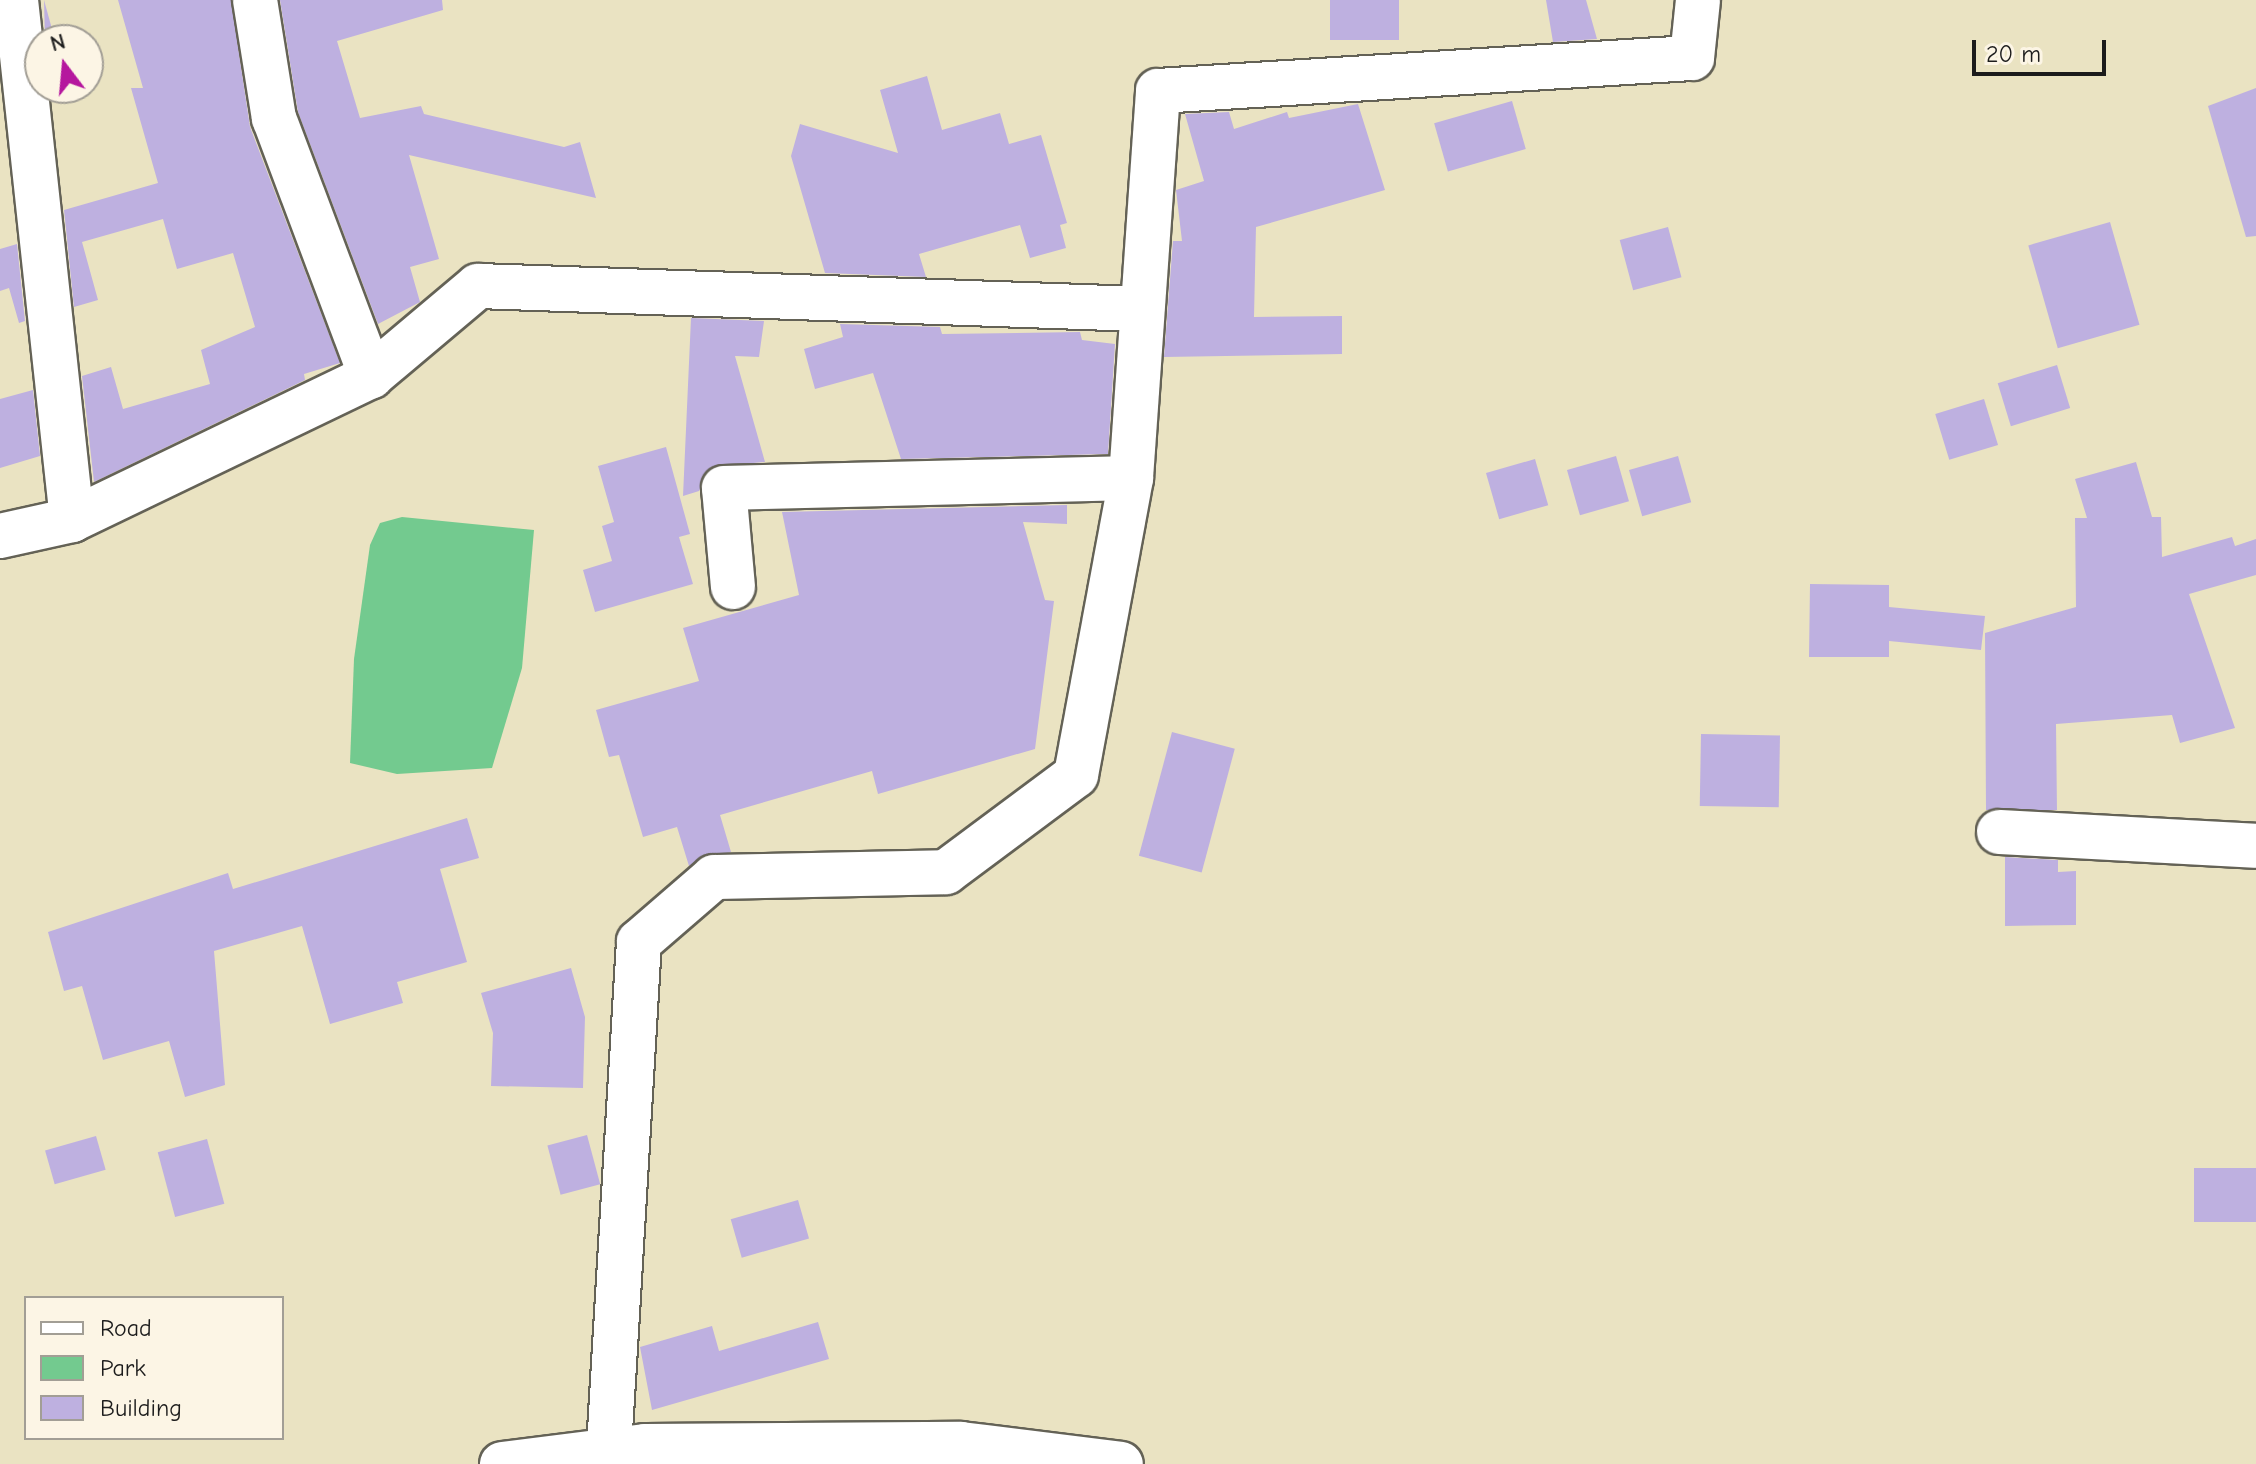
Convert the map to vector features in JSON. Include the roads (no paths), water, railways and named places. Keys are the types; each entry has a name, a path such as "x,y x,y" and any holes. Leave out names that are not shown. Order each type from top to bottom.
{"street":[{"path":"16,0 72,520"},
{"path":"255,0 274,118 371,376"},
{"path":"609,1448 639,942 714,877 946,872 1076,775 1131,478 1139,309 1158,91 1692,58 1698,0"},
{"path":"0,536 72,520 371,376 478,286 1139,309"},
{"path":"733,587 724,488 1131,478"},
{"path":"1999,832 2256,846"},
{"path":"502,1464 609,1448 961,1444 1121,1464"}]}
